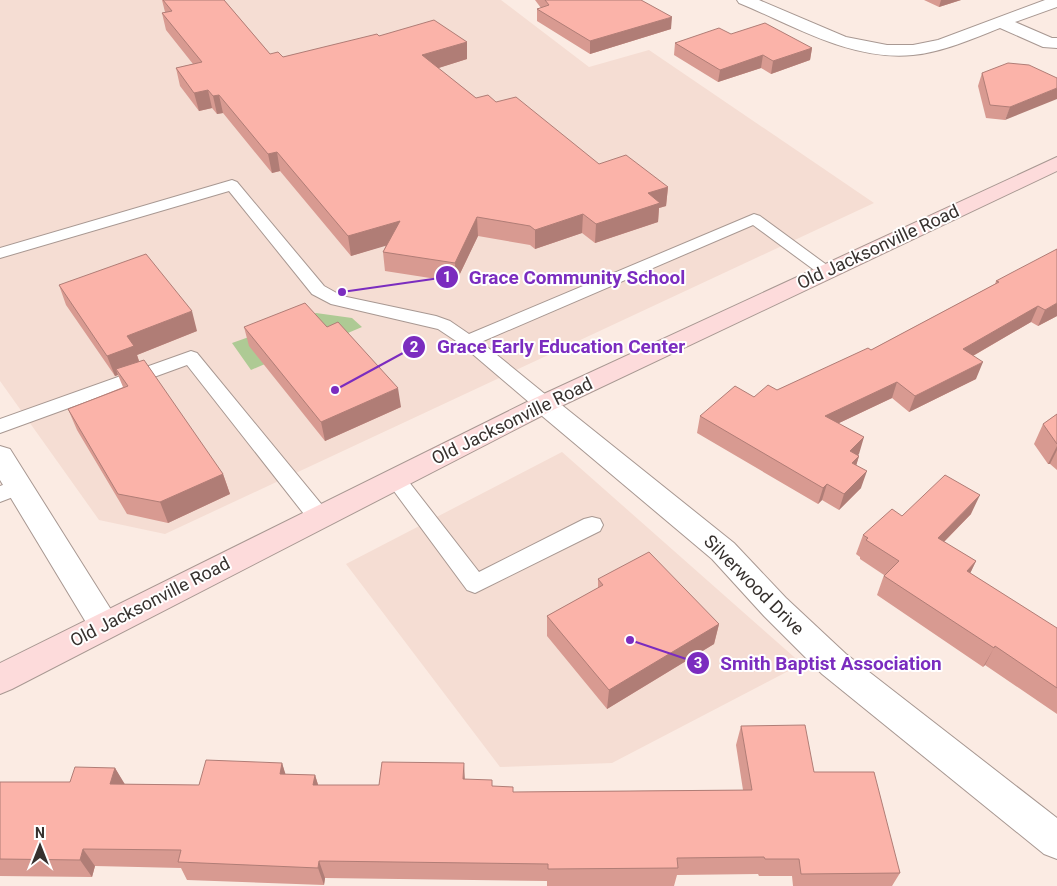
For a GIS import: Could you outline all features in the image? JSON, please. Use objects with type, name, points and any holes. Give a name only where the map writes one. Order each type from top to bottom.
[{"type":"main road","name":"Old Jacksonville Road","points":[[0,678],[544,404],[1057,163]]},
{"type":"street","points":[[745,0],[778,12],[821,34],[849,45],[889,51],[926,49],[1057,1]]},
{"type":"street","points":[[1000,22],[1054,47]]},
{"type":"street","name":"Silverwood Drive","points":[[544,404],[723,551],[775,607],[834,664],[1057,841]]},
{"type":"street","points":[[0,456],[10,491],[104,625]]},
{"type":"lane","points":[[0,253],[232,185],[318,290],[338,300],[430,320],[444,325],[468,341],[544,404]]},
{"type":"lane","points":[[468,341],[754,219],[827,271]]},
{"type":"lane","points":[[0,426],[191,357],[319,517]]},
{"type":"lane","points":[[395,478],[475,584],[592,525]]},
{"type":"shaded area","points":[[0,0],[501,0],[589,67],[649,50],[874,203],[165,534],[99,520],[0,381]]},
{"type":"shaded area","points":[[562,452],[802,664],[612,763],[500,767],[346,564]]},
{"type":"green space","points":[[316,313],[352,318],[362,327],[329,341],[325,338],[251,370],[232,343]]},
{"type":"building","points":[[163,0],[224,0],[270,54],[278,52],[283,57],[377,34],[379,36],[434,20],[467,42],[422,55],[476,98],[488,95],[496,102],[516,97],[599,164],[626,155],[668,187],[648,193],[660,203],[596,224],[583,214],[535,230],[530,226],[477,217],[455,263],[383,252],[400,221],[348,236],[277,152],[268,154],[219,95],[213,96],[208,90],[194,93],[176,68],[202,62],[162,13],[172,11]]},
{"type":"building","points":[[545,0],[641,0],[672,17],[590,41],[537,9],[549,5]]},
{"type":"building","points":[[765,23],[812,48],[773,61],[763,55],[720,70],[675,43],[719,28],[731,34]]},
{"type":"building","points":[[1008,63],[1029,65],[1057,78],[1057,88],[1010,107],[990,105],[982,73]]},
{"type":"building","points":[[1057,249],[1057,303],[1045,310],[1038,306],[963,349],[983,362],[915,396],[897,382],[825,416],[864,437],[850,451],[859,456],[852,463],[867,471],[844,494],[827,484],[823,488],[700,416],[735,386],[754,397],[768,385],[777,390],[868,348],[871,350]]},
{"type":"building","points":[[146,254],[192,311],[127,336],[134,346],[107,356],[59,285]]},
{"type":"building","points":[[305,303],[327,327],[338,322],[398,388],[321,422],[244,327]]},
{"type":"building","points":[[144,360],[223,474],[160,502],[118,494],[68,409],[128,386],[116,369]]},
{"type":"building","points":[[1057,414],[1057,444],[1043,424]]},
{"type":"building","points":[[945,475],[980,495],[938,538],[976,561],[967,571],[1057,628],[1057,688],[995,646],[994,648],[884,576],[899,561],[866,540],[868,538],[863,535],[892,509],[902,516]]},
{"type":"building","points":[[649,552],[719,624],[609,690],[547,616],[603,585],[598,579]]},
{"type":"building","points":[[805,725],[814,772],[874,772],[900,873],[801,874],[799,859],[765,859],[764,857],[677,858],[678,868],[548,869],[548,864],[319,861],[318,868],[178,862],[181,850],[83,849],[80,860],[0,859],[0,782],[70,782],[75,767],[115,768],[110,784],[199,785],[206,760],[282,763],[280,774],[315,775],[313,785],[379,785],[382,762],[464,763],[463,779],[492,780],[492,786],[513,787],[513,792],[752,790],[741,726]]},
{"type":"place","name":"Grace Community School","points":[[342,292]]},
{"type":"place","name":"Grace Early Education Center","points":[[335,390]]},
{"type":"place","name":"Smith Baptist Association","points":[[630,640]]}]
